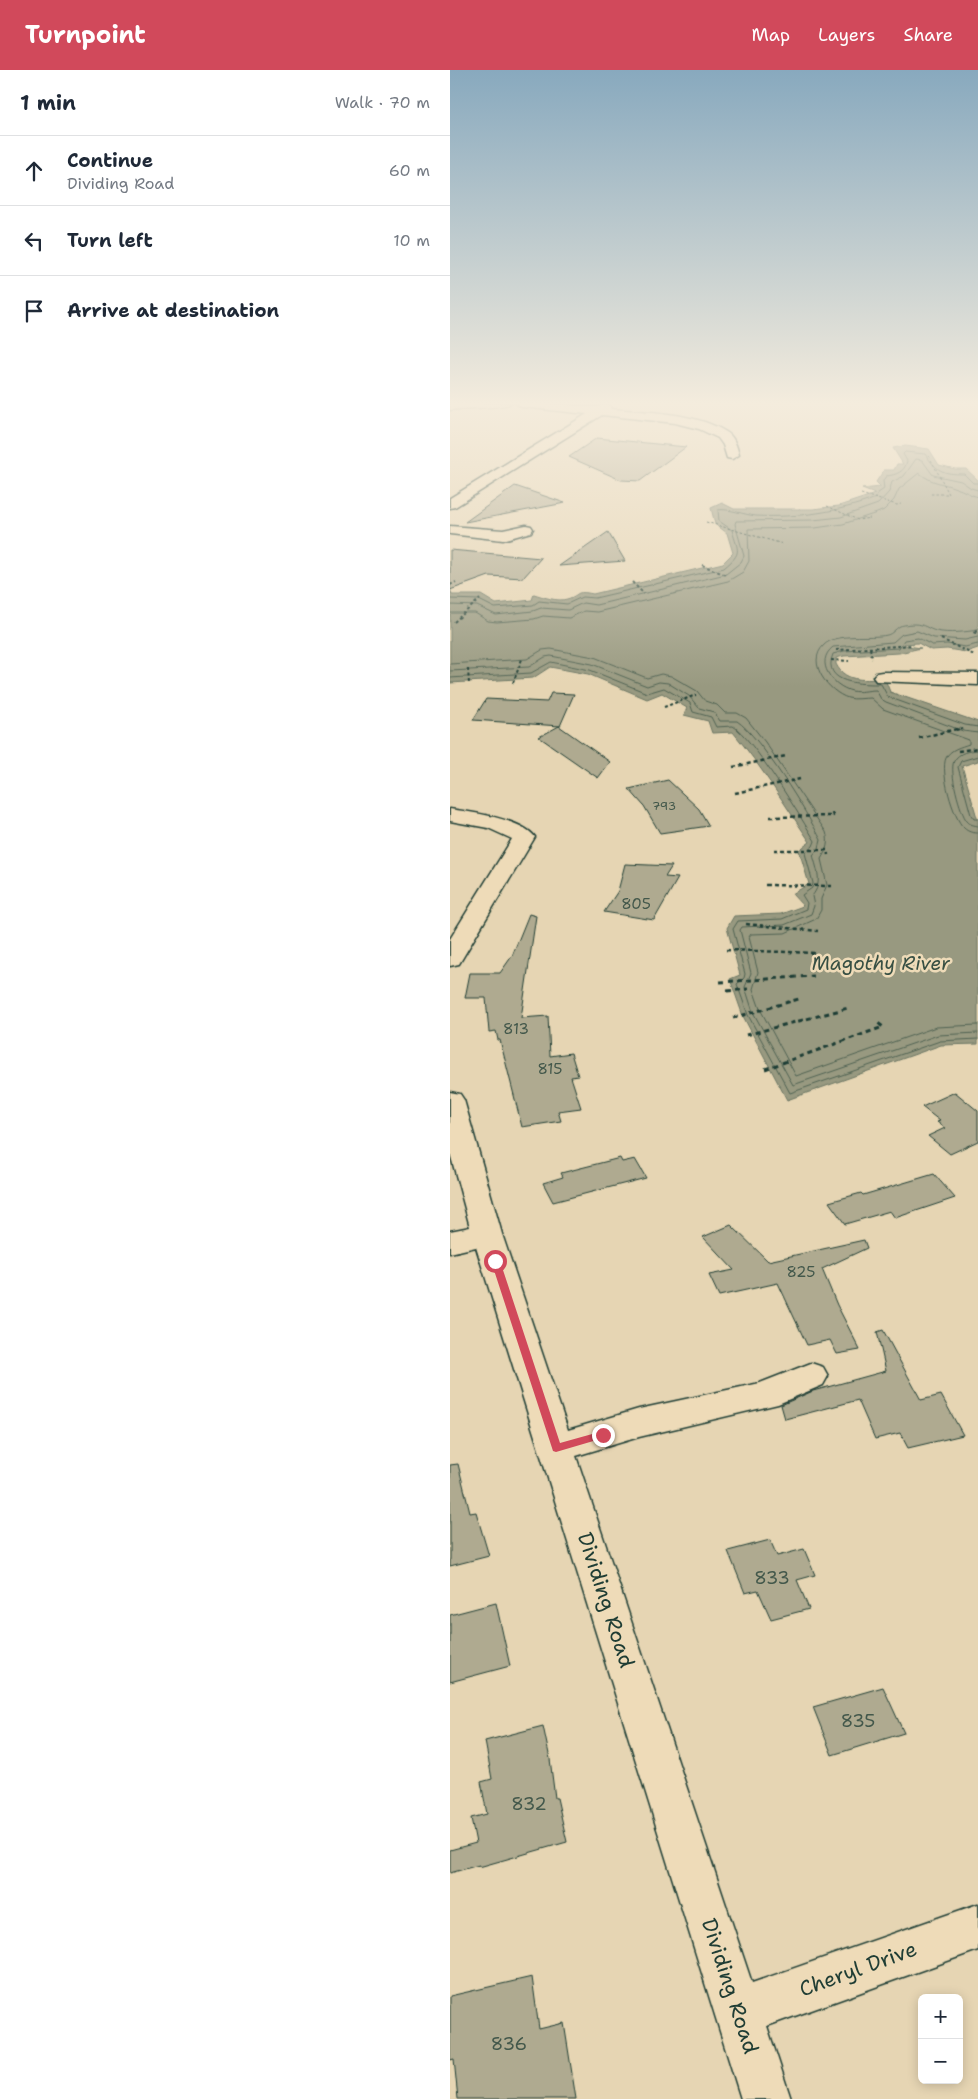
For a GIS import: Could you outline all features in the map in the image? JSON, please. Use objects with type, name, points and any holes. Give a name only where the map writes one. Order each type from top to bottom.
[{"type":"street","points":[[450,530],[503,535],[526,529]]},
{"type":"street","points":[[882,677],[978,679]]},
{"type":"street","points":[[450,815],[494,823],[524,837],[450,959]]},
{"type":"street","name":"Dividing Road","points":[[450,1100],[487,1234],[766,2099]]},
{"type":"street","points":[[450,1242],[487,1234]]},
{"type":"street","points":[[556,1448],[639,1424],[766,1395],[811,1376]]},
{"type":"street","name":"Cheryl Drive","points":[[739,2012],[978,1927]]},
{"type":"path","points":[[873,498],[897,505],[901,504]]},
{"type":"path","points":[[827,506],[858,520],[870,518]]},
{"type":"path","points":[[706,522],[783,544]]},
{"type":"path","points":[[702,565],[726,575]]},
{"type":"path","points":[[450,585],[456,582]]},
{"type":"path","points":[[632,582],[644,594]]},
{"type":"path","points":[[454,622],[480,599]]},
{"type":"path","points":[[941,639],[974,655]]},
{"type":"path","points":[[836,650],[913,645]]},
{"type":"path","points":[[870,648],[872,659]]},
{"type":"path","points":[[513,683],[522,660]]},
{"type":"path","points":[[831,660],[849,660]]},
{"type":"path","points":[[468,669],[469,684]]},
{"type":"path","points":[[664,707],[696,694]]},
{"type":"path","points":[[919,738],[963,728]]},
{"type":"path","points":[[958,751],[978,748]]},
{"type":"path","points":[[733,767],[786,756]]},
{"type":"path","points":[[735,793],[800,779]]},
{"type":"path","points":[[770,817],[833,816],[832,813]]},
{"type":"path","points":[[774,850],[827,850],[828,854]]},
{"type":"path","points":[[765,885],[833,886]]},
{"type":"path","points":[[746,924],[818,931]]},
{"type":"path","points":[[726,950],[816,953]]},
{"type":"path","points":[[720,982],[814,976]]},
{"type":"path","points":[[727,991],[748,990]]},
{"type":"path","points":[[734,1018],[802,998]]},
{"type":"path","points":[[746,1035],[848,1008]]},
{"type":"path","points":[[765,1069],[883,1027],[878,1023]]},
{"type":"water","name":"Magothy River","points":[[864,498],[978,498],[978,648],[966,652],[947,649],[931,650],[918,643],[904,644],[921,648],[899,653],[844,656],[836,658],[836,664],[845,675],[851,678],[864,680],[885,679],[890,692],[978,722],[978,761],[962,766],[978,821],[978,1044],[941,1045],[787,1100],[743,1016],[730,979],[740,975],[727,928],[734,916],[781,914],[803,906],[792,894],[809,884],[799,850],[810,842],[763,772],[733,732],[712,733],[708,721],[684,715],[687,708],[662,693],[647,699],[588,674],[550,667],[533,678],[450,683],[450,588],[452,595],[481,595],[496,604],[532,600],[534,594],[550,599],[563,600],[580,593],[593,594],[723,563],[733,553],[727,533],[715,524],[711,508],[722,503],[734,509],[813,509],[839,506]]},
{"type":"building","points":[[499,498],[549,498],[565,503],[465,522]]},
{"type":"building","points":[[608,532],[625,561],[559,566]]},
{"type":"building","points":[[450,550],[541,558],[523,578],[489,576],[450,590]]},
{"type":"building","points":[[551,693],[574,694],[560,726],[473,720],[486,699],[547,702]]},
{"type":"building","points":[[559,726],[610,762],[598,778],[539,737]]},
{"type":"building","points":[[668,780],[699,809],[709,826],[660,833],[644,806],[629,789]]},
{"type":"building","points":[[625,864],[672,866],[665,877],[678,878],[654,920],[604,912],[618,891]]},
{"type":"building","points":[[529,914],[536,916],[521,1018],[548,1016],[550,1056],[571,1053],[578,1076],[571,1077],[581,1108],[558,1111],[561,1121],[522,1127],[500,1040],[498,1040],[496,1031],[489,1032],[486,998],[465,998],[470,973],[500,973],[512,956]]},
{"type":"building","points":[[955,1092],[978,1111],[978,1141],[950,1154],[928,1136],[945,1128],[937,1122],[940,1121],[922,1107]]},
{"type":"building","points":[[620,1158],[622,1162],[635,1159],[646,1178],[553,1202],[543,1183],[563,1177],[561,1173]]},
{"type":"building","points":[[934,1174],[955,1198],[895,1218],[890,1211],[845,1224],[829,1202],[861,1193],[863,1195]]},
{"type":"building","points":[[731,1225],[768,1261],[864,1240],[867,1248],[822,1269],[837,1305],[860,1350],[837,1354],[830,1340],[807,1345],[778,1283],[719,1296],[709,1275],[734,1270],[703,1237]]},
{"type":"building","points":[[883,1330],[921,1400],[941,1395],[963,1435],[908,1448],[900,1433],[875,1439],[858,1400],[785,1419],[781,1405],[813,1391],[886,1371],[877,1332]]},
{"type":"building","points":[[458,1464],[470,1513],[476,1512],[489,1556],[450,1566],[450,1465]]},
{"type":"building","points":[[770,1540],[777,1556],[804,1549],[815,1575],[797,1580],[809,1609],[771,1619],[758,1590],[745,1593],[728,1551]]},
{"type":"building","points":[[496,1603],[510,1666],[450,1682],[450,1615]]},
{"type":"building","points":[[883,1687],[904,1733],[832,1755],[813,1707]]},
{"type":"building","points":[[543,1726],[555,1798],[557,1798],[567,1842],[479,1867],[479,1865],[450,1873],[450,1850],[476,1843],[471,1818],[487,1814],[481,1782],[492,1779],[485,1741]]},
{"type":"building","points":[[532,1977],[539,2029],[564,2023],[576,2099],[458,2099],[454,2059],[450,2060],[450,1996]]},
{"type":"route","points":[[495,1261],[556,1448],[603,1435]]}]
